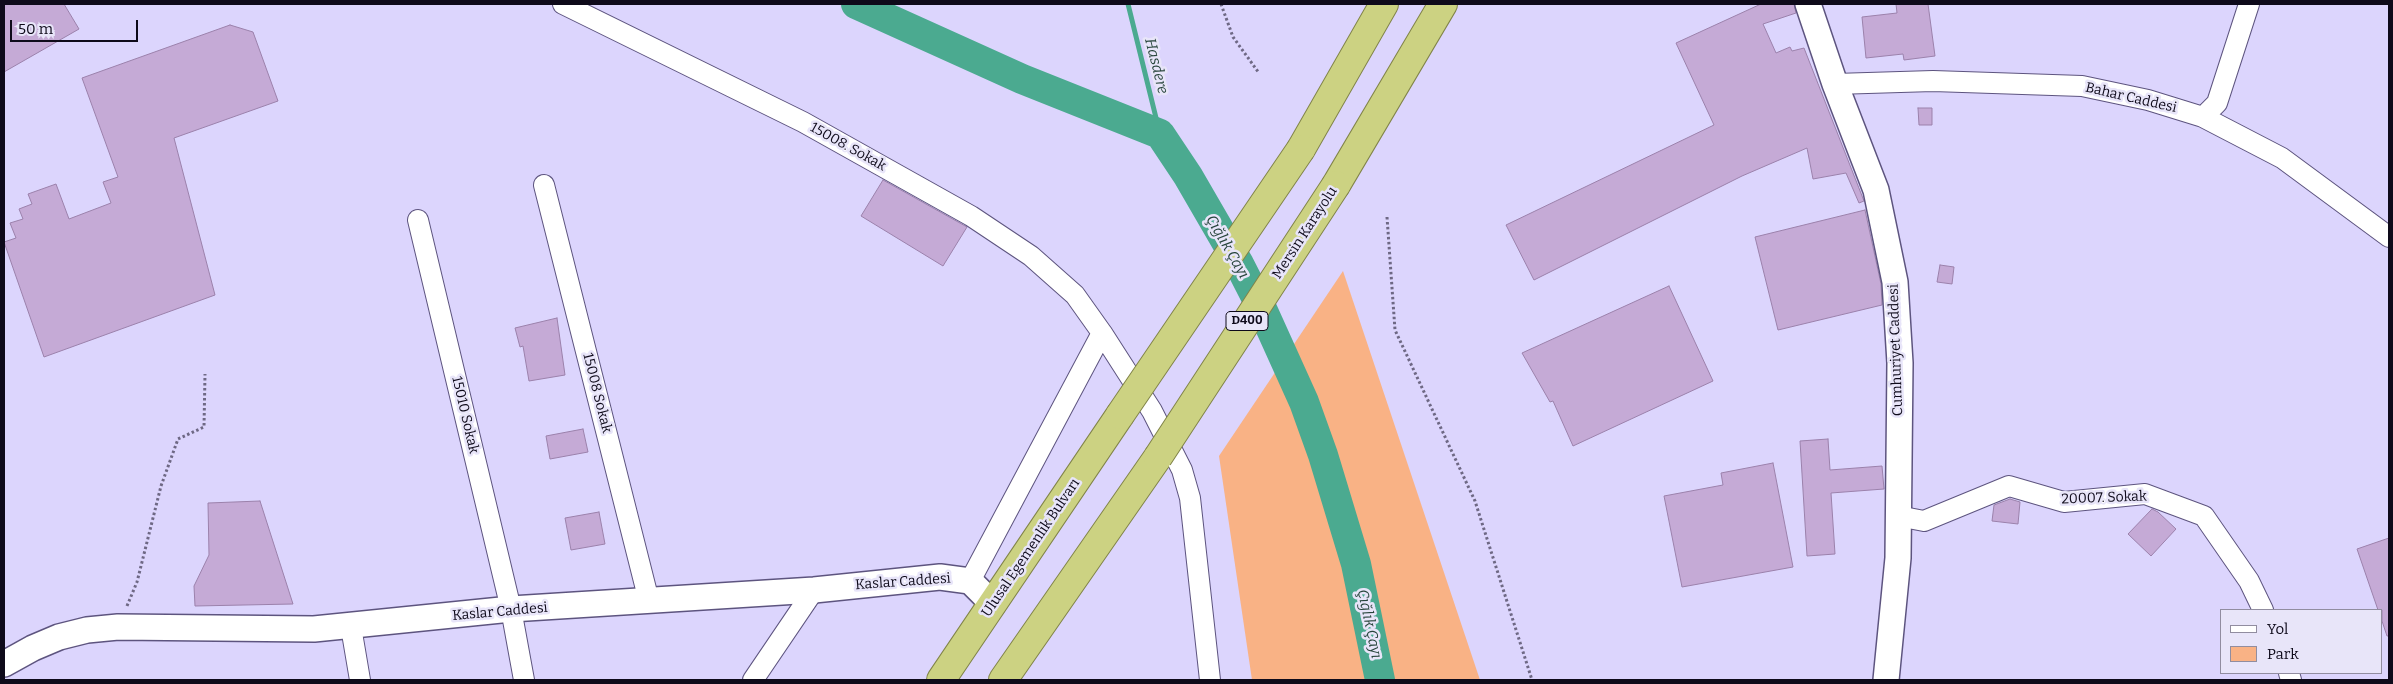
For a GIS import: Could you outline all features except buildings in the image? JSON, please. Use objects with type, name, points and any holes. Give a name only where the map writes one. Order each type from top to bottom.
[{"type":"highway","name":"Ulusal Egemenlik Bulvarı","points":[[941,680],[1301,149],[1384,4]]},
{"type":"highway","name":"Mersin Karayolu","points":[[1003,680],[1158,457],[1336,185],[1443,4]]},
{"type":"street","name":"15008. Sokak","points":[[563,4],[803,122],[971,216],[1054,274],[1075,295],[1152,411],[1182,470],[1190,498],[1210,680]]},
{"type":"street","name":"Cumhuriyet Caddesi","points":[[1808,4],[1835,84],[1876,190],[1894,282],[1900,363],[1898,558],[1886,680]]},
{"type":"street","points":[[2203,117],[2217,104],[2249,4]]},
{"type":"street","name":"Bahar Caddesi","points":[[1835,84],[1933,81],[2082,86],[2148,100],[2203,117],[2282,158],[2389,237]]},
{"type":"street","name":"15008 Sokak","points":[[544,185],[649,601]]},
{"type":"street","name":"15010 Sokak","points":[[418,220],[511,609],[524,680]]},
{"type":"street","points":[[970,582],[1102,333]]},
{"type":"street","name":"20007. Sokak","points":[[1898,516],[1924,521],[2009,486],[2064,502],[2146,494],[2204,516],[2248,581],[2262,609]]},
{"type":"street","name":"Kaslar Caddesi","points":[[4,664],[33,648],[59,637],[87,630],[118,626],[314,629],[351,627],[511,609],[814,590],[940,577],[970,582],[993,604]]},
{"type":"street","points":[[753,680],[814,590]]},
{"type":"street","points":[[351,627],[360,680]]},
{"type":"path","points":[[1221,4],[1233,37],[1259,73]]},
{"type":"path","points":[[1387,217],[1395,330],[1475,501],[1532,680]]},
{"type":"path","points":[[118,626],[137,582],[161,486],[178,439],[204,427],[205,374]]},
{"type":"green space","points":[[1343,271],[1480,680],[1252,680],[1219,456]]},
{"type":"waterway","name":"Çığlık Çayı","points":[[856,4],[1022,79],[1160,134],[1188,176],[1239,264],[1262,309],[1304,402],[1323,455],[1356,564],[1380,680]]},
{"type":"waterway","name":"Hasdere","points":[[1128,4],[1160,134]]}]
